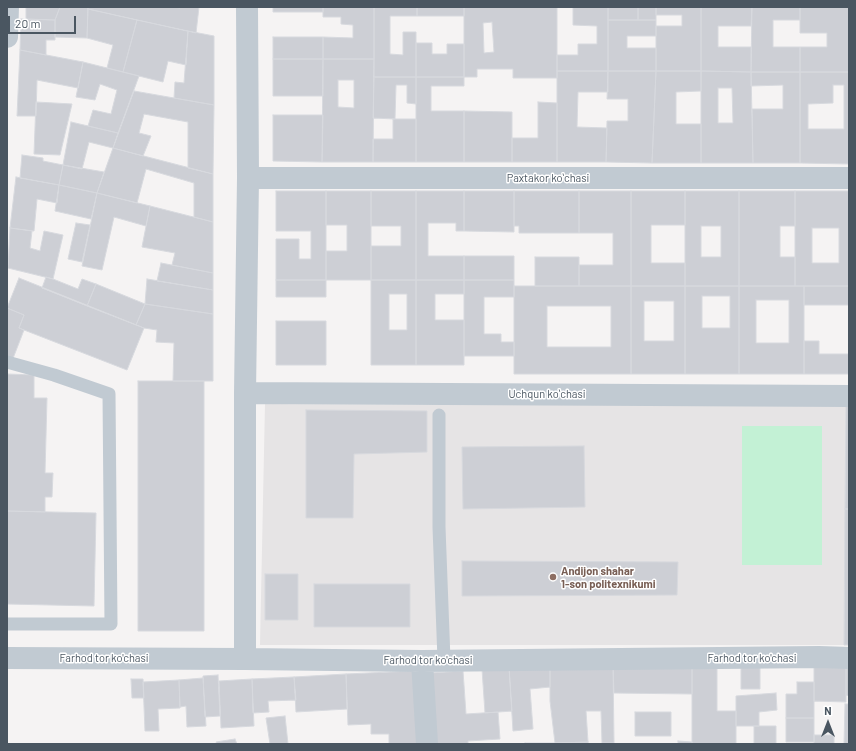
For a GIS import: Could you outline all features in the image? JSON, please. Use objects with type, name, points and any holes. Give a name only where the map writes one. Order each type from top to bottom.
[{"type":"street","points":[[7,36],[8,7]]},
{"type":"street","points":[[245,659],[245,393],[248,178],[247,7]]},
{"type":"street","name":"Paxtakor koʻchasi","points":[[248,178],[849,178]]},
{"type":"street","name":"Uchqun koʻchasi","points":[[245,393],[849,396]]},
{"type":"street","name":"Farhod tor ko'chasi","points":[[7,658],[422,661],[849,658]]},
{"type":"street","points":[[422,661],[427,744]]},
{"type":"lane","points":[[7,362],[54,375],[109,394],[111,624],[7,624]]},
{"type":"lane","points":[[439,415],[439,527],[444,660]]},
{"type":"shaded area","name":"Andijon shahar 1-son politexnikumi","points":[[265,404],[846,405],[844,645],[260,645]]},
{"type":"green space","points":[[742,426],[822,426],[822,565],[742,565]]},
{"type":"building","points":[[26,7],[60,7],[55,20],[26,19]]},
{"type":"building","points":[[60,7],[88,7],[87,38],[55,37],[55,20]]},
{"type":"building","points":[[88,7],[199,7],[196,33],[88,9]]},
{"type":"building","points":[[273,7],[323,7],[323,12],[273,12]]},
{"type":"building","points":[[323,7],[374,7],[374,59],[323,59],[323,37],[353,38],[353,25],[341,24],[341,17],[323,17]]},
{"type":"building","points":[[374,7],[417,7],[417,16],[390,16],[390,54],[403,55],[403,32],[416,32],[416,77],[374,77]]},
{"type":"building","points":[[417,7],[464,7],[464,16],[417,16]]},
{"type":"building","points":[[464,7],[557,7],[557,78],[513,78],[513,69],[477,69],[477,77],[464,77]],"holes":[[[492,22],[494,52],[484,53],[483,23]]]},
{"type":"building","points":[[573,7],[608,7],[608,71],[557,71],[557,55],[578,55],[578,44],[597,44],[597,26],[573,25]]},
{"type":"building","points":[[608,7],[638,7],[638,20],[608,20]]},
{"type":"building","points":[[638,7],[656,7],[656,20],[638,20]]},
{"type":"building","points":[[656,7],[701,7],[701,71],[656,71],[656,26],[682,26],[682,15],[656,15]]},
{"type":"building","points":[[701,7],[752,7],[751,26],[718,26],[718,47],[751,47],[751,72],[701,71]]},
{"type":"building","points":[[752,7],[800,7],[800,20],[773,20],[773,47],[800,47],[800,72],[751,72]]},
{"type":"building","points":[[800,7],[849,7],[849,72],[800,72],[800,47],[827,47],[827,33],[800,33]]},
{"type":"building","points":[[88,9],[137,20],[123,72],[107,68],[113,45],[87,38]]},
{"type":"building","points":[[21,19],[55,20],[55,40],[46,40],[46,55],[20,50]]},
{"type":"building","points":[[137,20],[188,31],[186,65],[168,61],[163,82],[123,72]]},
{"type":"building","points":[[608,20],[656,20],[656,36],[627,36],[627,48],[656,48],[656,71],[608,71]]},
{"type":"building","points":[[188,31],[214,36],[214,105],[174,98],[175,82],[184,83]]},
{"type":"building","points":[[273,37],[323,37],[323,59],[273,59]]},
{"type":"building","points":[[416,43],[432,43],[432,54],[447,54],[447,44],[464,44],[464,77],[416,77]]},
{"type":"building","points":[[20,50],[83,62],[78,88],[37,80],[36,116],[17,116]]},
{"type":"building","points":[[273,59],[323,59],[323,96],[273,96]]},
{"type":"building","points":[[323,59],[374,59],[373,162],[322,162]],"holes":[[[338,80],[354,80],[354,108],[338,107]]]},
{"type":"building","points":[[83,62],[139,76],[118,133],[88,126],[93,110],[111,114],[117,90],[100,84],[95,100],[76,97]]},
{"type":"building","points":[[557,71],[608,71],[608,92],[578,92],[577,127],[607,128],[606,162],[557,162]]},
{"type":"building","points":[[608,71],[656,71],[652,163],[606,162],[607,121],[628,121],[628,99],[607,99]]},
{"type":"building","points":[[656,71],[701,71],[701,91],[676,92],[676,124],[701,124],[701,163],[652,163]]},
{"type":"building","points":[[701,71],[751,72],[753,163],[701,163]],"holes":[[[718,88],[732,88],[733,123],[718,123]]]},
{"type":"building","points":[[751,72],[800,72],[800,163],[753,163],[752,109],[783,109],[783,85],[751,86]]},
{"type":"building","points":[[800,72],[849,72],[849,164],[800,163]],"holes":[[[833,85],[844,85],[844,129],[808,129],[808,104],[833,103]]]},
{"type":"building","points":[[374,77],[416,77],[416,104],[407,103],[407,85],[396,85],[395,119],[373,118]]},
{"type":"building","points":[[416,77],[464,77],[464,86],[431,86],[431,111],[464,111],[464,162],[416,162]]},
{"type":"building","points":[[134,91],[214,105],[213,174],[188,168],[188,122],[144,114],[139,133],[151,136],[143,156],[113,148]]},
{"type":"building","points":[[36,102],[72,104],[60,155],[34,154]]},
{"type":"building","points":[[538,102],[557,103],[557,162],[512,162],[512,138],[538,138]]},
{"type":"building","points":[[464,111],[512,112],[512,162],[464,162]]},
{"type":"building","points":[[273,115],[323,115],[322,162],[273,161]]},
{"type":"building","points":[[393,119],[416,119],[416,162],[373,162],[373,139],[393,139]]},
{"type":"building","points":[[71,122],[118,133],[113,148],[89,142],[82,169],[63,165]]},
{"type":"building","points":[[113,148],[213,174],[213,222],[194,217],[194,183],[146,169],[137,203],[97,193]]},
{"type":"building","points":[[22,155],[43,158],[43,161],[63,165],[59,185],[20,178]]},
{"type":"building","points":[[63,165],[104,172],[97,193],[59,185]]},
{"type":"building","points":[[16,177],[59,185],[57,203],[37,199],[34,231],[10,228]]},
{"type":"building","points":[[59,185],[97,193],[91,219],[55,211]]},
{"type":"building","points":[[276,191],[326,191],[326,280],[276,280],[276,239],[299,239],[299,259],[311,259],[311,231],[276,231]]},
{"type":"building","points":[[326,191],[371,191],[371,280],[326,280],[326,251],[347,251],[347,225],[326,225]]},
{"type":"building","points":[[371,191],[416,191],[416,280],[371,280],[371,246],[401,246],[401,226],[371,226]]},
{"type":"building","points":[[416,191],[464,191],[464,231],[456,231],[456,223],[428,223],[428,256],[464,256],[464,280],[416,280]]},
{"type":"building","points":[[464,191],[514,191],[514,232],[464,231]]},
{"type":"building","points":[[514,191],[579,191],[579,233],[519,233],[519,226],[514,226]]},
{"type":"building","points":[[579,191],[631,191],[631,286],[579,286],[579,265],[613,265],[613,233],[579,233]]},
{"type":"building","points":[[631,191],[685,191],[685,225],[651,225],[651,263],[685,263],[685,286],[631,286]]},
{"type":"building","points":[[685,191],[739,191],[739,286],[685,286]],"holes":[[[701,226],[721,226],[721,257],[701,257]]]},
{"type":"building","points":[[739,191],[795,191],[795,226],[780,226],[780,257],[795,257],[795,286],[739,286]]},
{"type":"building","points":[[795,191],[849,191],[849,286],[795,286]],"holes":[[[812,228],[839,228],[839,263],[812,263]]]},
{"type":"building","points":[[97,193],[150,206],[146,226],[114,217],[102,270],[82,266]]},
{"type":"building","points":[[150,206],[213,222],[213,273],[172,265],[175,253],[142,247]]},
{"type":"building","points":[[76,223],[90,225],[82,262],[68,259]]},
{"type":"building","points":[[10,228],[32,231],[30,248],[40,251],[44,231],[63,235],[53,279],[8,268]]},
{"type":"building","points":[[464,256],[514,256],[514,280],[464,280]]},
{"type":"building","points":[[535,257],[579,257],[579,286],[535,286]]},
{"type":"building","points":[[161,263],[213,273],[213,290],[157,281]]},
{"type":"building","points":[[46,277],[78,289],[82,279],[96,284],[87,306],[42,288]]},
{"type":"building","points":[[19,278],[144,328],[127,370],[19,328],[24,315],[7,308]]},
{"type":"building","points":[[147,279],[213,290],[213,314],[145,304]]},
{"type":"building","points":[[276,280],[326,280],[326,297],[276,297]]},
{"type":"building","points":[[371,280],[416,280],[416,365],[371,365]],"holes":[[[389,294],[407,294],[407,330],[389,330]]]},
{"type":"building","points":[[416,280],[464,280],[464,294],[435,294],[435,320],[464,320],[464,365],[416,365]]},
{"type":"building","points":[[464,280],[514,280],[514,297],[484,297],[484,334],[501,334],[501,342],[514,342],[514,356],[464,356]]},
{"type":"building","points":[[96,284],[145,304],[136,325],[87,306]]},
{"type":"building","points":[[514,286],[631,286],[631,374],[514,374]],"holes":[[[547,306],[611,306],[611,347],[547,347]]]},
{"type":"building","points":[[631,286],[685,286],[685,374],[631,374]],"holes":[[[644,301],[674,301],[674,341],[644,341]]]},
{"type":"building","points":[[685,286],[739,286],[739,374],[685,374]],"holes":[[[702,296],[730,296],[730,328],[702,328]]]},
{"type":"building","points":[[739,286],[804,286],[804,374],[739,374]],"holes":[[[756,300],[789,300],[789,343],[756,343]]]},
{"type":"building","points":[[804,286],[849,286],[849,305],[804,305]]},
{"type":"building","points":[[145,304],[213,314],[213,381],[173,381],[174,343],[156,342],[157,330],[136,325]]},
{"type":"building","points":[[7,308],[24,315],[19,328],[24,330],[12,361],[7,359]]},
{"type":"building","points":[[276,321],[326,321],[326,365],[276,365]]},
{"type":"building","points":[[804,341],[819,341],[819,354],[849,354],[849,374],[804,374]]},
{"type":"building","points":[[7,374],[34,375],[34,398],[47,398],[45,473],[53,473],[52,497],[45,497],[45,512],[7,511]]},
{"type":"building","points":[[138,381],[204,381],[204,631],[138,631]]},
{"type":"building","points":[[846,405],[849,405],[849,509],[845,509]]},
{"type":"building","points":[[306,410],[427,411],[427,452],[354,454],[353,518],[306,518]]},
{"type":"building","points":[[584,446],[585,507],[463,509],[462,447]]},
{"type":"building","points":[[845,509],[849,509],[849,645],[844,645]]},
{"type":"building","points":[[7,511],[96,513],[94,606],[7,604]]},
{"type":"building","points":[[462,561],[678,562],[677,595],[462,596]]},
{"type":"building","points":[[265,574],[298,574],[298,620],[265,620]]},
{"type":"building","points":[[314,584],[410,584],[410,627],[314,627]]},
{"type":"building","points":[[550,666],[550,687],[530,689],[533,729],[513,731],[509,667]]},
{"type":"building","points":[[550,666],[613,666],[614,743],[602,743],[601,711],[586,711],[588,742],[555,743],[550,701]]},
{"type":"building","points":[[613,666],[692,666],[692,694],[614,693]]},
{"type":"building","points":[[692,666],[717,666],[717,711],[736,711],[736,744],[692,744]]},
{"type":"building","points":[[741,666],[760,666],[760,689],[741,689]]},
{"type":"building","points":[[814,666],[846,666],[846,702],[814,701]]},
{"type":"building","points":[[846,666],[849,666],[849,696],[846,695]]},
{"type":"building","points":[[509,667],[512,711],[485,713],[482,669]]},
{"type":"building","points":[[413,671],[420,744],[389,744],[389,734],[371,734],[371,724],[348,725],[346,674]]},
{"type":"building","points":[[463,671],[466,714],[498,712],[500,739],[468,741],[468,744],[434,744],[429,673]]},
{"type":"building","points":[[346,674],[347,709],[296,712],[294,677]]},
{"type":"building","points":[[218,675],[220,716],[205,717],[203,676]]},
{"type":"building","points":[[294,677],[296,700],[268,701],[269,712],[253,713],[252,679]]},
{"type":"building","points":[[203,678],[206,726],[187,727],[186,706],[180,707],[179,680]]},
{"type":"building","points":[[131,679],[143,679],[144,698],[132,698]]},
{"type":"building","points":[[252,679],[254,726],[221,728],[219,681]]},
{"type":"building","points":[[179,680],[180,708],[158,709],[159,731],[145,731],[143,682]]},
{"type":"building","points":[[797,682],[814,682],[814,718],[786,718],[786,694],[797,694]]},
{"type":"building","points":[[776,693],[777,710],[759,712],[759,726],[736,726],[736,696]]},
{"type":"building","points":[[845,704],[849,704],[849,744],[844,744]]},
{"type":"building","points":[[635,712],[671,712],[671,736],[635,736]]},
{"type":"building","points":[[285,716],[288,744],[270,744],[266,718]]},
{"type":"building","points":[[786,718],[814,718],[814,742],[786,742]]},
{"type":"building","points":[[754,726],[776,726],[776,744],[754,744]]},
{"type":"building","points":[[814,735],[834,735],[834,744],[814,744]]},
{"type":"building","points":[[235,739],[237,744],[217,744],[216,742]]},
{"type":"building","points":[[678,741],[692,742],[692,744],[678,744]]},
{"type":"building","points":[[588,742],[588,744],[555,744],[555,743]]},
{"type":"building","points":[[555,743],[555,744],[525,744]]},
{"type":"place","name":"Andijon shahar 1-son politexnikumi","points":[[553,577]]}]
